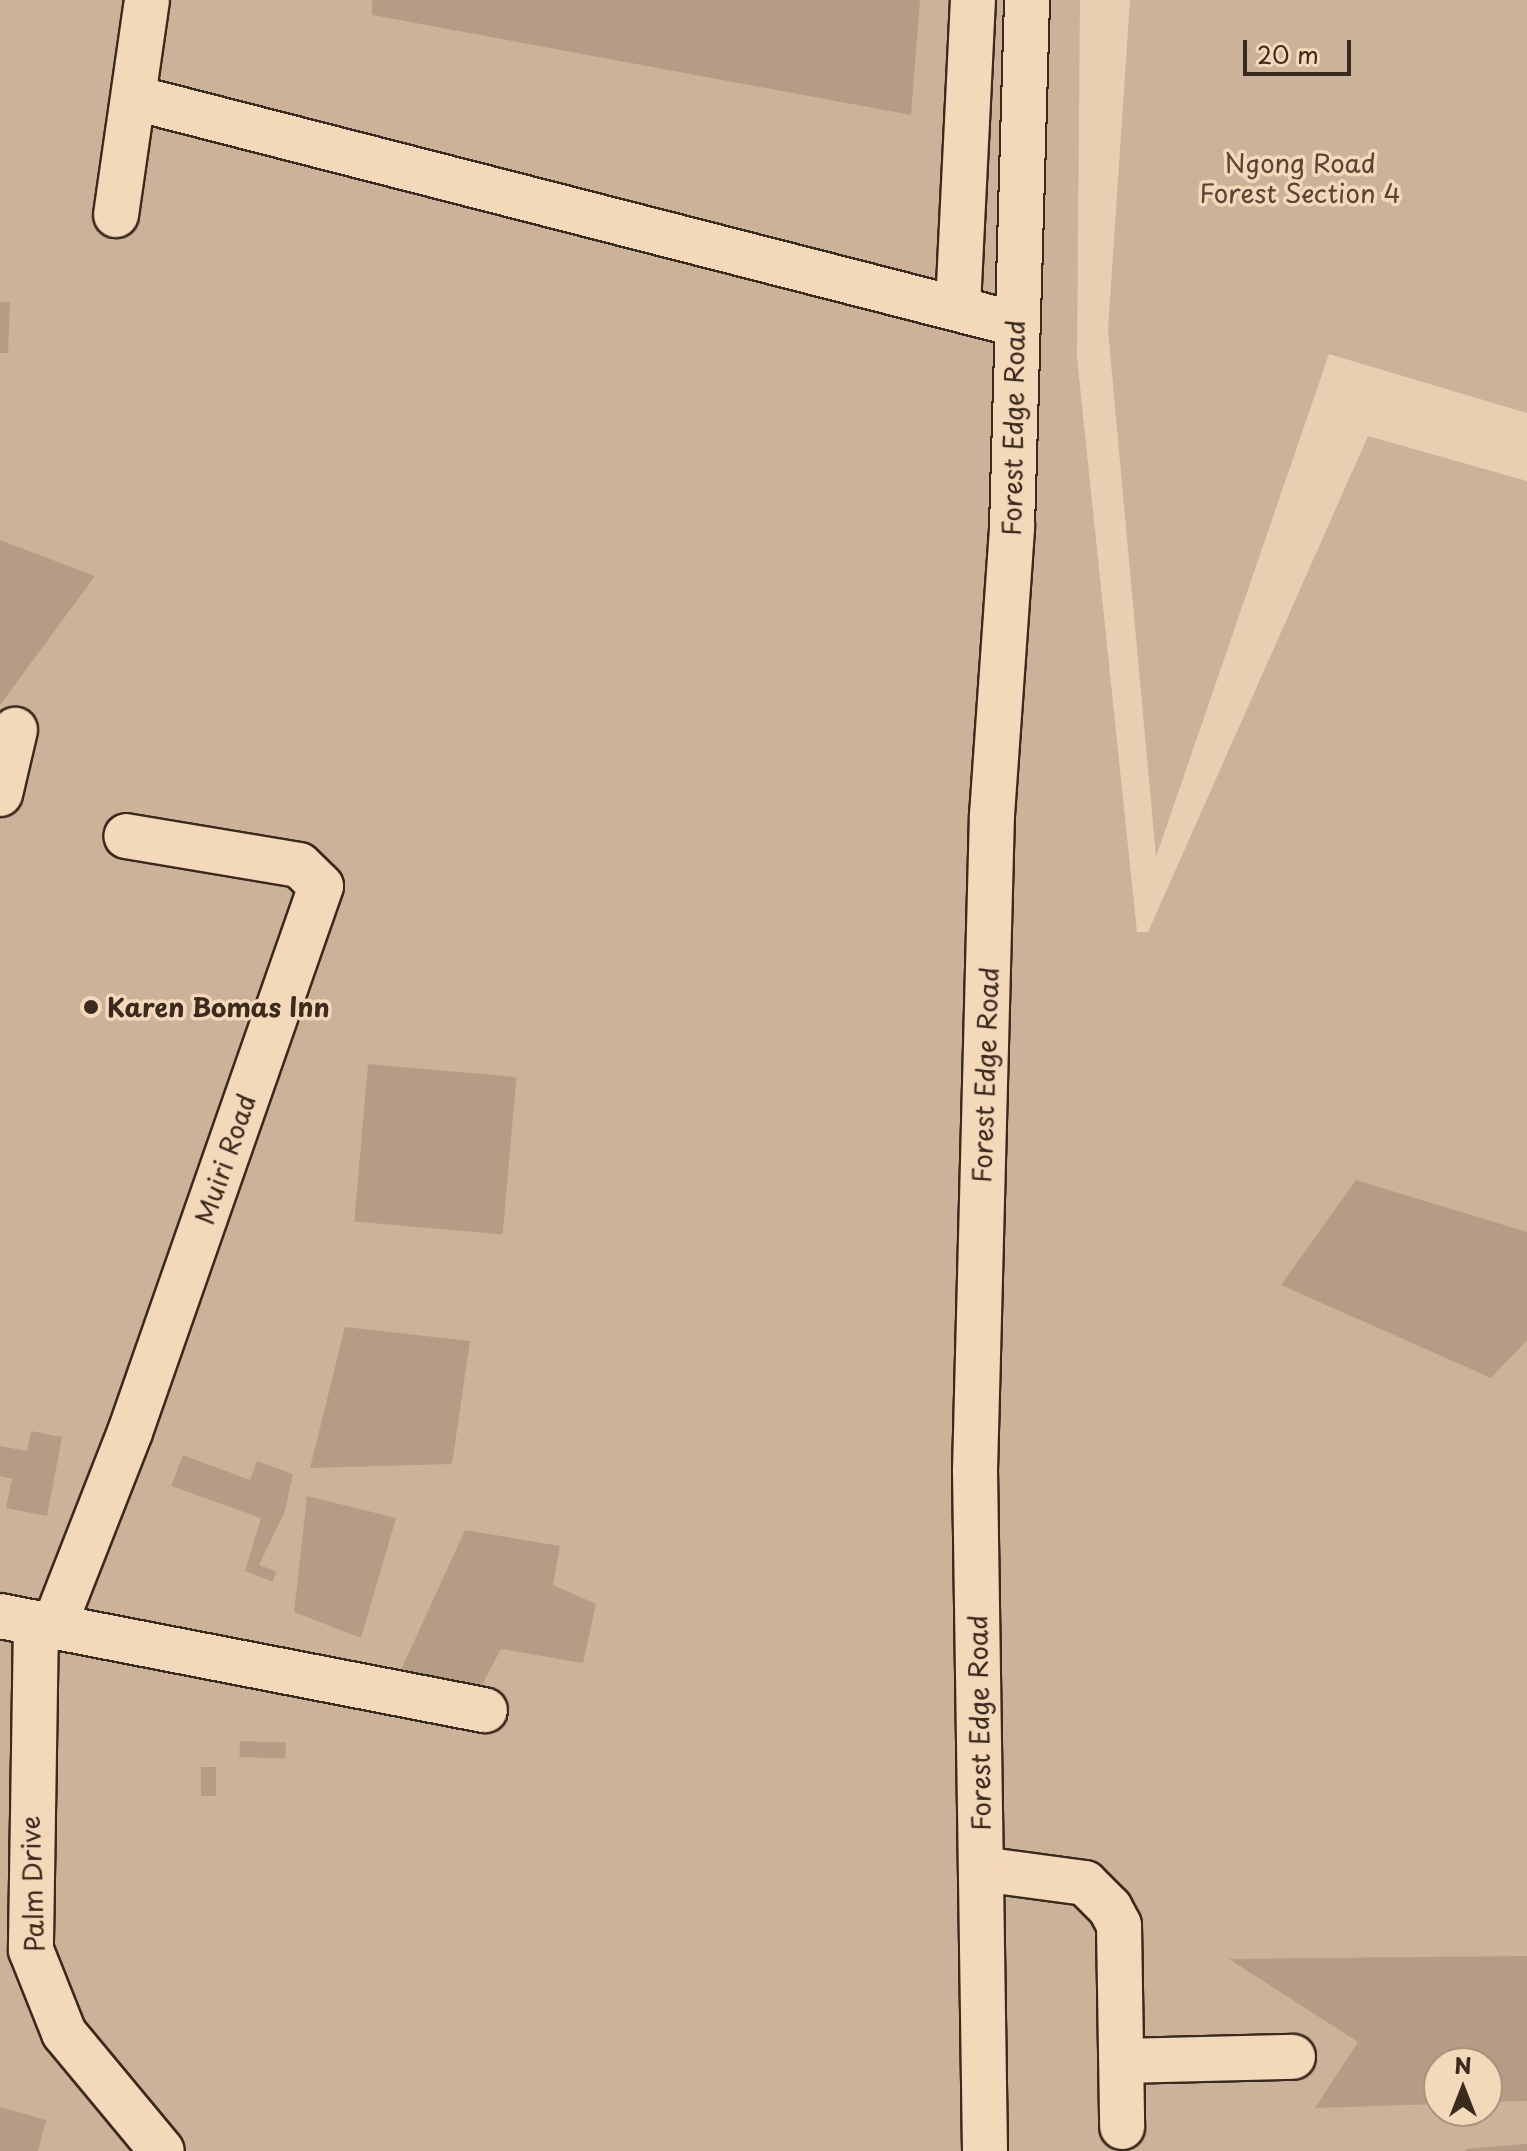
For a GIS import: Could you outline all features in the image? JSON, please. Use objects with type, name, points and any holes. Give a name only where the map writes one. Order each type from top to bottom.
[{"type":"street","points":[[116,215],[147,0]]},
{"type":"street","points":[[958,306],[973,0]]},
{"type":"street","name":"Forest Edge Road","points":[[985,2151],[975,1471],[992,815],[1012,527],[1027,0]]},
{"type":"street","points":[[135,98],[958,306],[1016,324]]},
{"type":"street","points":[[0,794],[15,730]]},
{"type":"street","name":"Muiri Road","points":[[30,1622],[130,1432],[321,886],[299,865],[126,836]]},
{"type":"street","points":[[30,1622],[485,1710]]},
{"type":"street","name":"Palm Drive","points":[[30,1622],[31,1950],[64,2033],[162,2151]]},
{"type":"street","points":[[981,1869],[1085,1883],[1110,1908],[1119,1925],[1124,2061],[1122,2127]]},
{"type":"street","points":[[1124,2061],[1293,2057]]},
{"type":"green space","points":[[0,0],[1080,0],[1077,358],[1137,932],[1148,932],[1368,436],[1527,481],[1527,2151],[0,2151]]},
{"type":"green space","name":"Ngong Road Forest Section 4","points":[[1130,0],[1527,0],[1527,413],[1329,354],[1156,857],[1108,330]]},
{"type":"building","points":[[372,0],[920,0],[911,115],[372,15]]},
{"type":"building","points":[[0,302],[10,302],[8,353],[0,353]]},
{"type":"building","points":[[0,540],[95,576],[0,705]]},
{"type":"building","points":[[368,1064],[516,1077],[503,1234],[354,1221]]},
{"type":"building","points":[[1356,1180],[1527,1232],[1527,1340],[1491,1378],[1281,1285]]},
{"type":"building","points":[[345,1327],[470,1341],[452,1464],[310,1468]]},
{"type":"building","points":[[31,1431],[62,1437],[47,1516],[6,1508],[12,1479],[0,1476],[0,1446],[27,1451]]},
{"type":"building","points":[[183,1455],[250,1480],[257,1461],[293,1474],[285,1511],[259,1565],[276,1571],[273,1582],[245,1571],[261,1518],[171,1486]]},
{"type":"building","points":[[307,1496],[396,1518],[361,1638],[294,1612]]},
{"type":"building","points":[[465,1530],[560,1546],[553,1585],[596,1604],[583,1663],[501,1649],[482,1685],[401,1670]]},
{"type":"building","points":[[240,1741],[286,1743],[285,1759],[239,1757]]},
{"type":"building","points":[[201,1767],[216,1767],[216,1796],[201,1796]]},
{"type":"building","points":[[1527,1956],[1527,2101],[1503,2102],[1503,2047],[1423,2047],[1423,2105],[1315,2108],[1358,2042],[1229,1959]]},
{"type":"building","points":[[0,2107],[46,2120],[38,2151],[0,2151]]},
{"type":"building","points":[[1527,2144],[1527,2151],[1466,2151],[1466,2149]]},
{"type":"place","name":"Karen Bomas Inn","points":[[91,1007]]}]
